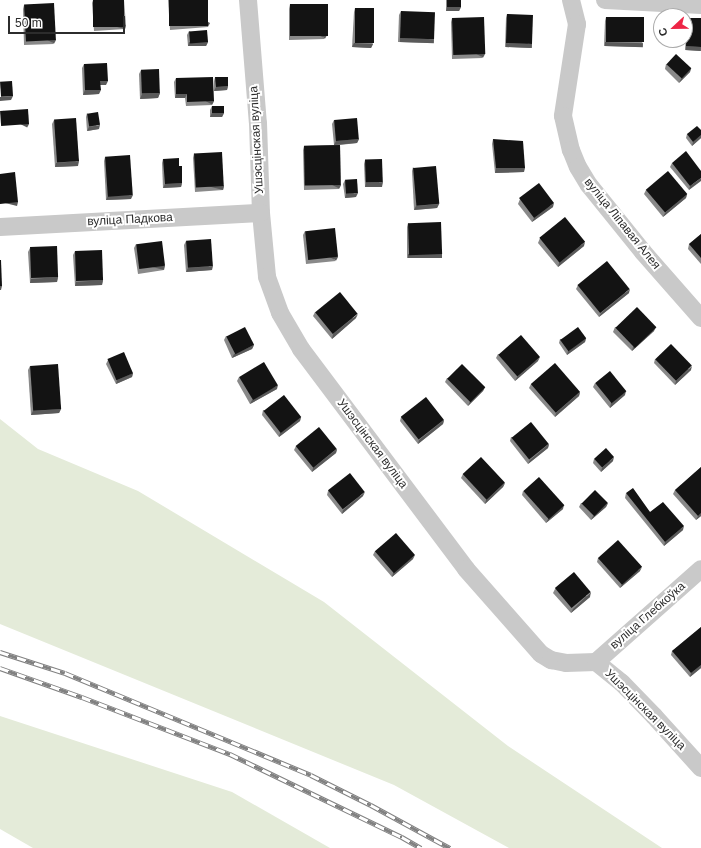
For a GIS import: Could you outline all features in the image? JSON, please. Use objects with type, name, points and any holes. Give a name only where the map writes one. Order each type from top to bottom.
[{"type":"street","name":"Ушэсцінская вуліца","points":[[248,0],[258,123],[260,213],[267,277],[280,313],[301,349],[466,569],[542,654],[551,660],[566,663],[596,662],[622,683],[701,768]]},
{"type":"street","name":"вуліца Ліпавая Алея","points":[[571,0],[577,24],[563,116],[571,150],[578,167],[589,185],[643,252],[701,318]]},
{"type":"street","points":[[605,0],[701,5]]},
{"type":"street","name":"вуліца Падкова","points":[[0,227],[260,213]]},
{"type":"street","name":"вуліца Глебкоўка","points":[[596,662],[701,570]]},
{"type":"green space","points":[[0,419],[38,449],[138,491],[324,602],[508,746],[662,848],[509,848],[394,785],[0,624]]},
{"type":"green space","points":[[0,716],[232,792],[330,848],[33,848],[0,829]]},
{"type":"building","points":[[93,0],[124,0],[124,27],[93,27]]},
{"type":"building","points":[[169,0],[208,0],[208,26],[169,26]]},
{"type":"building","points":[[447,0],[461,0],[461,7],[447,7]]},
{"type":"building","points":[[54,3],[56,40],[26,42],[24,5]]},
{"type":"building","points":[[290,4],[328,4],[328,36],[290,36]]},
{"type":"building","points":[[355,8],[374,8],[374,43],[355,43]]},
{"type":"building","points":[[401,11],[435,12],[434,39],[400,38]]},
{"type":"building","points":[[507,14],[533,15],[532,44],[506,43]]},
{"type":"building","points":[[484,17],[485,54],[453,55],[452,18]]},
{"type":"building","points":[[606,17],[644,17],[644,42],[606,42]]},
{"type":"building","points":[[693,18],[701,18],[701,47],[693,46]]},
{"type":"building","points":[[207,30],[208,42],[190,44],[189,32]]},
{"type":"building","points":[[676,54],[691,68],[682,79],[666,64]]},
{"type":"building","points":[[107,63],[108,81],[100,81],[101,90],[85,90],[84,64]]},
{"type":"building","points":[[159,69],[160,93],[142,94],[141,70]]},
{"type":"building","points":[[213,77],[214,101],[187,102],[187,94],[176,94],[176,78]]},
{"type":"building","points":[[215,77],[228,77],[228,86],[216,87]]},
{"type":"building","points":[[12,81],[13,96],[1,97],[0,82]]},
{"type":"building","points":[[212,106],[224,106],[224,113],[212,113]]},
{"type":"building","points":[[28,109],[29,124],[1,126],[0,111]]},
{"type":"building","points":[[98,112],[100,125],[89,127],[87,114]]},
{"type":"building","points":[[76,118],[79,161],[57,162],[54,120]]},
{"type":"building","points":[[357,118],[359,139],[336,141],[334,120]]},
{"type":"building","points":[[697,126],[701,130],[701,135],[693,142],[687,134]]},
{"type":"building","points":[[493,139],[523,141],[525,168],[496,168]]},
{"type":"building","points":[[340,145],[341,185],[305,186],[304,146]]},
{"type":"building","points":[[686,151],[701,171],[701,178],[690,186],[672,163]]},
{"type":"building","points":[[222,152],[224,186],[196,187],[194,153]]},
{"type":"building","points":[[130,155],[133,195],[108,197],[105,157]]},
{"type":"building","points":[[179,158],[179,166],[182,166],[182,183],[165,184],[163,159]]},
{"type":"building","points":[[382,159],[383,182],[366,183],[365,160]]},
{"type":"building","points":[[436,166],[439,204],[416,206],[413,168]]},
{"type":"building","points":[[668,171],[687,194],[665,213],[646,190]]},
{"type":"building","points":[[15,172],[18,202],[0,204],[0,174]]},
{"type":"building","points":[[357,179],[358,193],[346,194],[345,180]]},
{"type":"building","points":[[539,183],[554,203],[534,218],[519,198]]},
{"type":"building","points":[[565,217],[585,242],[559,263],[539,238]]},
{"type":"building","points":[[441,222],[442,254],[409,255],[408,223]]},
{"type":"building","points":[[335,228],[338,257],[308,260],[305,231]]},
{"type":"building","points":[[701,234],[701,258],[689,244]]},
{"type":"building","points":[[211,239],[213,266],[188,268],[186,241]]},
{"type":"building","points":[[162,241],[165,266],[139,269],[136,244]]},
{"type":"building","points":[[57,246],[58,277],[31,278],[30,247]]},
{"type":"building","points":[[102,250],[103,280],[76,281],[75,251]]},
{"type":"building","points":[[1,260],[2,286],[0,286]]},
{"type":"building","points":[[607,261],[630,289],[600,313],[577,285]]},
{"type":"building","points":[[340,292],[358,314],[333,334],[315,312]]},
{"type":"building","points":[[637,307],[656,327],[635,348],[615,328]]},
{"type":"building","points":[[245,327],[254,345],[235,354],[226,337]]},
{"type":"building","points":[[578,327],[586,338],[568,351],[560,340]]},
{"type":"building","points":[[521,335],[540,357],[517,377],[498,355]]},
{"type":"building","points":[[671,344],[692,366],[676,381],[655,359]]},
{"type":"building","points":[[124,352],[133,373],[116,380],[107,359]]},
{"type":"building","points":[[264,362],[278,385],[253,400],[239,377]]},
{"type":"building","points":[[555,363],[580,392],[556,413],[531,384]]},
{"type":"building","points":[[58,364],[61,409],[33,411],[30,366]]},
{"type":"building","points":[[462,364],[485,387],[470,402],[447,379]]},
{"type":"building","points":[[610,371],[626,391],[612,403],[595,383]]},
{"type":"building","points":[[284,395],[301,417],[281,433],[264,411]]},
{"type":"building","points":[[426,397],[444,420],[419,440],[401,417]]},
{"type":"building","points":[[531,422],[549,444],[529,459],[512,438]]},
{"type":"building","points":[[319,427],[337,449],[313,468],[296,446]]},
{"type":"building","points":[[606,448],[614,457],[602,468],[594,459]]},
{"type":"building","points":[[481,457],[505,483],[487,500],[463,474]]},
{"type":"building","points":[[701,467],[701,513],[698,516],[675,490]]},
{"type":"building","points":[[350,473],[365,492],[343,509],[328,490]]},
{"type":"building","points":[[539,477],[564,505],[549,519],[523,491]]},
{"type":"building","points":[[633,488],[650,512],[663,502],[684,526],[665,542],[626,493]]},
{"type":"building","points":[[595,490],[608,503],[594,516],[582,503]]},
{"type":"building","points":[[396,533],[415,555],[394,573],[375,551]]},
{"type":"building","points":[[618,540],[642,567],[622,585],[598,558]]},
{"type":"building","points":[[574,572],[591,592],[572,608],[555,588]]},
{"type":"building","points":[[701,627],[701,665],[691,673],[672,651]]},
{"type":"railway","points":[[0,652],[65,673],[311,775],[371,805],[450,848]]},
{"type":"railway","points":[[0,668],[82,697],[230,754],[402,837],[421,848]]}]
